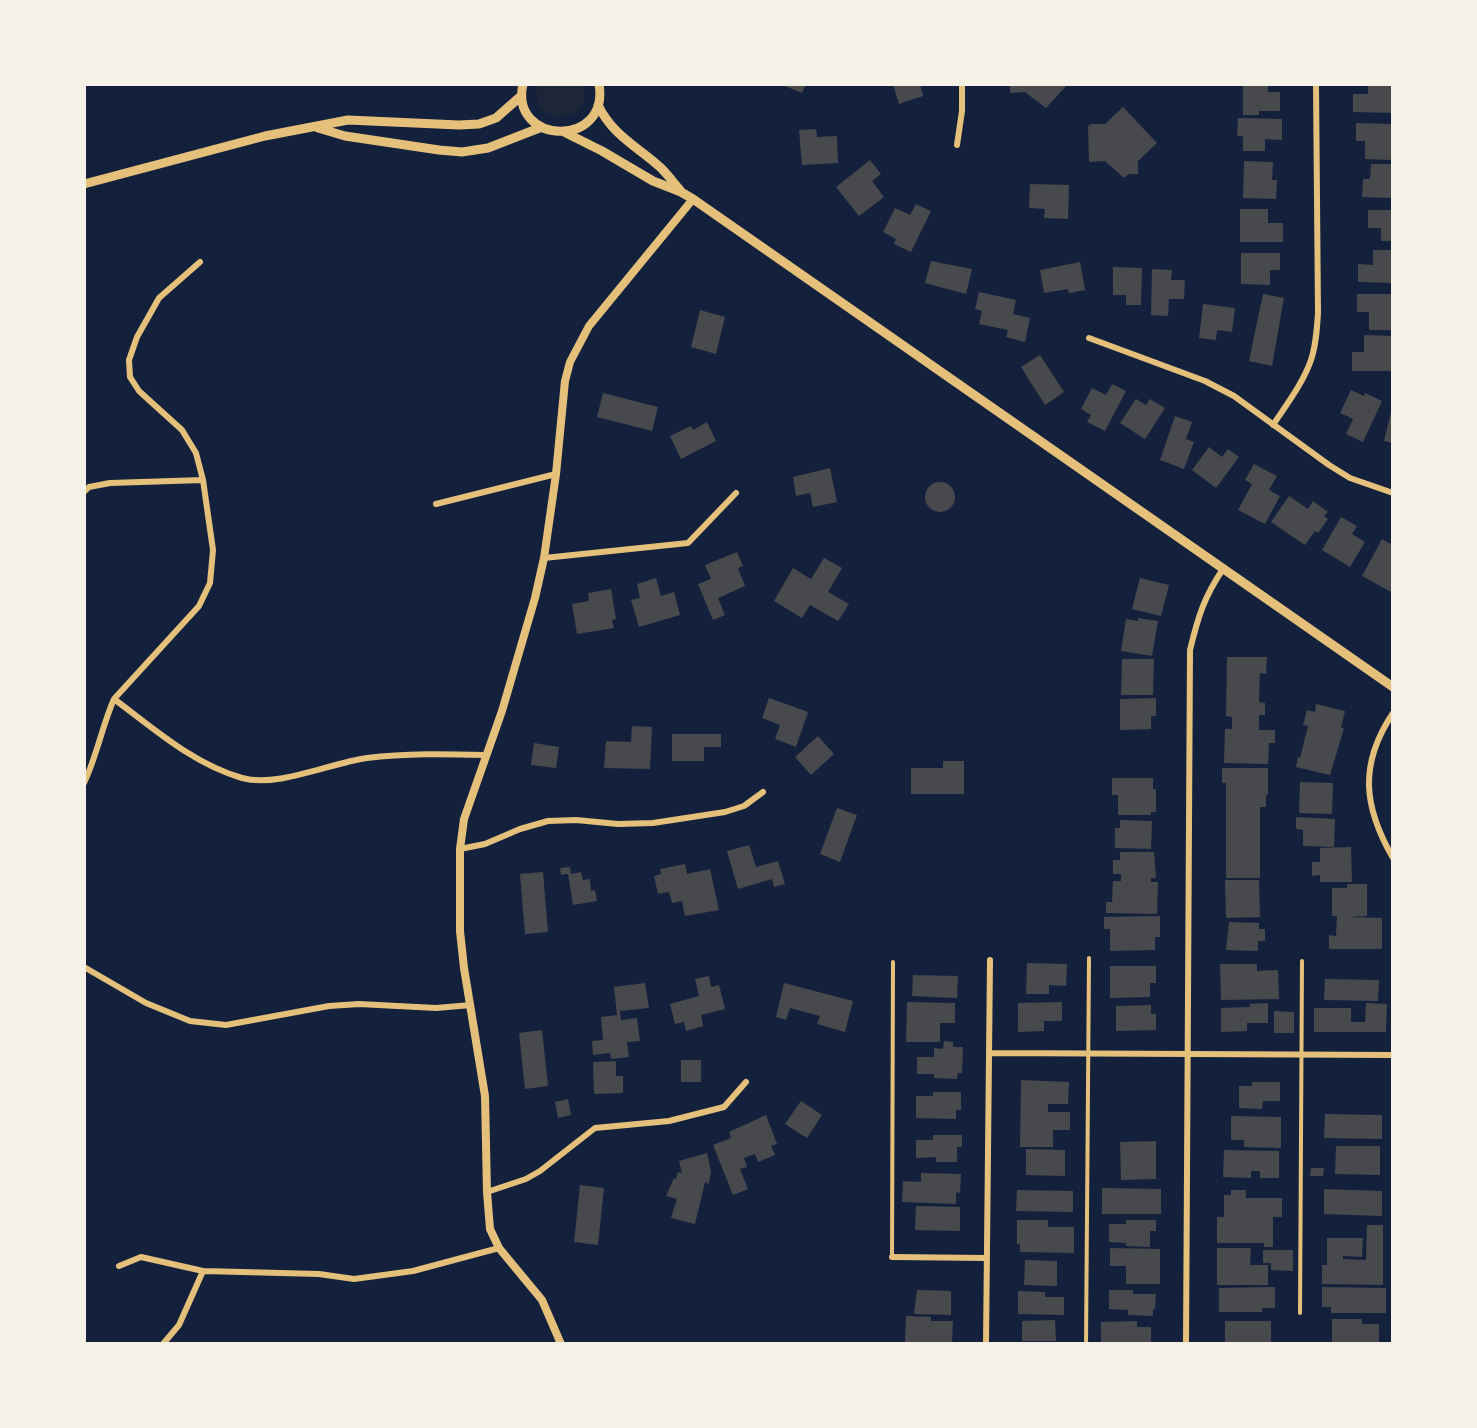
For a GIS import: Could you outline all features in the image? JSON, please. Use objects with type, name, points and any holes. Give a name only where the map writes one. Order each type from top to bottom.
[{"type":"main road","points":[[523,84],[521,96],[530,117],[542,127],[556,132],[564,132],[585,124],[598,105],[601,86]]},
{"type":"main road","points":[[84,184],[265,136],[348,120],[479,124],[496,118],[521,96]]},
{"type":"main road","points":[[598,105],[604,118],[616,132],[662,169],[681,192]]},
{"type":"main road","points":[[315,128],[345,136],[462,152],[488,148],[542,127]]},
{"type":"main road","points":[[564,132],[653,181],[681,192],[693,200],[1393,687]]},
{"type":"street","points":[[957,145],[962,111],[962,84]]},
{"type":"street","points":[[1273,425],[1302,379],[1311,359],[1316,337],[1318,314],[1317,84]]},
{"type":"street","points":[[561,1344],[542,1300],[499,1248],[490,1229],[485,1096],[460,931],[460,849],[464,819],[518,661],[544,558],[556,474],[565,381],[570,362],[578,345],[603,308],[693,200]]},
{"type":"street","points":[[84,783],[89,774],[106,716],[114,699],[199,606],[210,583],[213,550],[203,480],[196,453],[182,430],[139,391],[130,377],[129,360],[137,337],[159,298],[200,262]]},
{"type":"street","points":[[1089,338],[1205,381],[1234,396],[1350,478],[1393,494]]},
{"type":"street","points":[[436,504],[556,474]]},
{"type":"street","points":[[84,492],[89,487],[110,483],[203,480]]},
{"type":"street","points":[[544,558],[688,543],[736,493]]},
{"type":"street","points":[[1186,1344],[1190,650],[1198,616],[1209,589],[1223,569]]},
{"type":"street","points":[[114,699],[184,750],[224,772],[244,779],[280,778],[367,758],[431,754],[486,755]]},
{"type":"street","points":[[1393,713],[1374,747],[1369,783],[1375,821],[1393,858]]},
{"type":"street","points":[[460,849],[485,844],[520,829],[548,821],[653,823],[725,813],[744,806],[763,792]]},
{"type":"street","points":[[986,1344],[990,960]]},
{"type":"street","points":[[84,967],[146,1003],[190,1021],[226,1025],[328,1006],[359,1004],[436,1008],[471,1005]]},
{"type":"street","points":[[989,1053],[1393,1056]]},
{"type":"street","points":[[487,1192],[526,1179],[540,1171],[595,1128],[669,1121],[723,1107],[746,1082]]},
{"type":"street","points":[[119,1266],[141,1257],[203,1271],[319,1274],[354,1279],[412,1271],[499,1248]]},
{"type":"street","points":[[892,1257],[986,1258]]},
{"type":"street","points":[[163,1344],[179,1325],[203,1271]]},
{"type":"lane","points":[[1086,1344],[1089,958]]},
{"type":"lane","points":[[1300,1313],[1302,961]]},
{"type":"lane","points":[[892,1257],[893,962]]},
{"type":"shaded area","points":[[538,84],[583,84],[584,98],[579,109],[571,115],[560,117],[550,115],[542,109],[537,98]]},
{"type":"building","points":[[780,84],[806,84],[802,93]]},
{"type":"building","points":[[893,84],[920,84],[923,96],[899,104]]},
{"type":"building","points":[[1010,84],[1068,84],[1046,108],[1025,92],[1010,93]]},
{"type":"building","points":[[1243,84],[1268,84],[1268,92],[1280,92],[1280,111],[1259,111],[1259,115],[1243,115]]},
{"type":"building","points":[[1368,84],[1393,84],[1393,113],[1353,112],[1353,94],[1368,94]]},
{"type":"building","points":[[1123,107],[1157,143],[1138,161],[1138,174],[1129,174],[1124,178],[1105,161],[1089,162],[1088,126],[1105,124]]},
{"type":"building","points":[[1238,118],[1282,119],[1282,140],[1265,139],[1265,151],[1243,151],[1243,136],[1237,136]]},
{"type":"building","points":[[1356,123],[1393,124],[1392,160],[1365,159],[1365,141],[1356,141]]},
{"type":"building","points":[[816,129],[817,137],[837,136],[838,163],[802,165],[799,130]]},
{"type":"building","points":[[870,160],[881,174],[872,181],[884,197],[859,216],[836,187]]},
{"type":"building","points":[[1244,161],[1273,162],[1272,180],[1277,180],[1276,199],[1243,198]]},
{"type":"building","points":[[1371,164],[1393,164],[1393,198],[1362,197],[1363,179],[1370,179]]},
{"type":"building","points":[[1030,184],[1069,185],[1068,219],[1044,218],[1045,209],[1029,208]]},
{"type":"building","points":[[916,204],[931,211],[911,252],[894,244],[896,239],[883,232],[895,208],[910,215]]},
{"type":"building","points":[[1240,209],[1268,209],[1268,223],[1283,223],[1283,242],[1240,242]]},
{"type":"building","points":[[1368,210],[1393,210],[1393,241],[1381,241],[1381,228],[1368,228]]},
{"type":"building","points":[[1373,250],[1393,250],[1393,283],[1358,282],[1358,264],[1373,265]]},
{"type":"building","points":[[1241,253],[1280,253],[1280,270],[1270,270],[1270,285],[1241,284]]},
{"type":"building","points":[[931,261],[972,269],[966,294],[925,283]]},
{"type":"building","points":[[1080,262],[1085,290],[1069,293],[1068,289],[1044,293],[1040,270]]},
{"type":"building","points":[[1113,267],[1142,268],[1141,305],[1126,305],[1126,295],[1113,295]]},
{"type":"building","points":[[1152,269],[1172,270],[1171,280],[1185,280],[1184,299],[1169,299],[1168,316],[1151,315]]},
{"type":"building","points":[[979,292],[1016,300],[1013,314],[1030,318],[1025,342],[1006,337],[1008,330],[979,324],[982,311],[975,309]]},
{"type":"building","points":[[1263,294],[1284,298],[1272,366],[1249,361]]},
{"type":"building","points":[[1357,294],[1393,294],[1393,330],[1369,330],[1369,312],[1357,312]]},
{"type":"building","points":[[1203,304],[1235,308],[1232,332],[1217,330],[1216,340],[1199,338]]},
{"type":"building","points":[[700,310],[725,317],[716,354],[691,347]]},
{"type":"building","points":[[1364,335],[1393,336],[1393,371],[1352,371],[1352,352],[1364,352]]},
{"type":"building","points":[[1040,355],[1064,392],[1045,405],[1021,367]]},
{"type":"building","points":[[1112,384],[1126,391],[1105,431],[1087,422],[1091,415],[1081,409],[1092,388],[1106,395]]},
{"type":"building","points":[[1351,390],[1364,396],[1365,393],[1382,401],[1363,442],[1346,434],[1353,419],[1340,413]]},
{"type":"building","points":[[603,393],[658,407],[652,431],[597,417]]},
{"type":"building","points":[[1136,399],[1146,405],[1150,399],[1165,408],[1145,439],[1120,423]]},
{"type":"building","points":[[1391,412],[1393,413],[1393,443],[1384,441]]},
{"type":"building","points":[[1175,416],[1192,422],[1186,439],[1194,442],[1184,469],[1160,460]]},
{"type":"building","points":[[707,422],[716,441],[681,459],[670,436],[691,426],[693,430]]},
{"type":"building","points":[[1209,447],[1222,457],[1228,449],[1239,457],[1216,488],[1192,470]]},
{"type":"building","points":[[1254,464],[1277,476],[1269,490],[1280,496],[1265,524],[1238,510],[1252,484],[1245,480]]},
{"type":"building","points":[[830,468],[837,502],[813,507],[810,493],[796,496],[793,477]]},
{"type":"building","points":[[940,482],[951,486],[955,497],[951,508],[940,512],[929,508],[925,497],[929,486]]},
{"type":"building","points":[[1289,496],[1308,509],[1313,501],[1328,512],[1324,516],[1328,519],[1305,545],[1271,522]]},
{"type":"building","points":[[1341,517],[1357,526],[1352,534],[1365,542],[1350,567],[1322,550]]},
{"type":"building","points":[[1382,539],[1393,545],[1393,593],[1362,576]]},
{"type":"building","points":[[737,552],[743,566],[738,568],[745,586],[718,598],[725,615],[713,620],[698,584],[711,579],[705,565]]},
{"type":"building","points":[[824,558],[842,568],[828,592],[849,604],[838,621],[810,605],[802,618],[774,601],[793,568],[811,579]]},
{"type":"building","points":[[656,578],[661,596],[674,592],[680,615],[639,627],[631,600],[640,598],[637,584]]},
{"type":"building","points":[[1140,578],[1169,585],[1161,616],[1132,609]]},
{"type":"building","points":[[611,589],[616,619],[612,620],[614,628],[577,634],[572,604],[589,601],[588,593]]},
{"type":"building","points":[[1138,618],[1158,621],[1152,656],[1121,651],[1126,619],[1138,621]]},
{"type":"building","points":[[1227,657],[1267,657],[1266,674],[1260,673],[1259,702],[1265,703],[1265,715],[1259,715],[1259,730],[1275,730],[1275,743],[1269,743],[1268,764],[1224,763],[1225,729],[1232,729],[1232,717],[1226,716]]},
{"type":"building","points":[[1122,659],[1154,659],[1153,695],[1121,695]]},
{"type":"building","points":[[769,698],[808,712],[796,747],[775,739],[780,725],[762,718]]},
{"type":"building","points":[[1156,698],[1156,716],[1151,716],[1151,729],[1120,730],[1120,699]]},
{"type":"building","points":[[1316,704],[1345,711],[1341,728],[1344,728],[1330,775],[1296,767],[1308,726],[1303,725],[1307,710],[1315,712]]},
{"type":"building","points":[[632,726],[652,727],[650,769],[604,768],[606,741],[631,742]]},
{"type":"building","points":[[672,734],[721,734],[721,747],[704,747],[704,761],[672,761]]},
{"type":"building","points":[[818,736],[834,754],[811,775],[795,757]]},
{"type":"building","points":[[534,743],[559,747],[556,768],[531,765]]},
{"type":"building","points":[[943,761],[964,761],[964,794],[911,794],[911,768],[943,768]]},
{"type":"building","points":[[1222,768],[1268,768],[1266,807],[1260,807],[1260,878],[1226,878],[1226,783],[1222,783]]},
{"type":"building","points":[[1112,778],[1153,778],[1153,789],[1156,789],[1156,812],[1151,812],[1151,815],[1118,815],[1118,795],[1112,795]]},
{"type":"building","points":[[1300,782],[1333,783],[1332,814],[1299,813]]},
{"type":"building","points":[[837,808],[857,815],[840,862],[820,854]]},
{"type":"building","points":[[1296,817],[1335,819],[1334,847],[1303,846],[1303,830],[1296,829]]},
{"type":"building","points":[[1120,820],[1152,821],[1151,849],[1115,848],[1115,828],[1120,828]]},
{"type":"building","points":[[749,845],[756,867],[778,861],[785,884],[774,887],[772,879],[738,889],[727,851]]},
{"type":"building","points":[[1351,847],[1352,882],[1320,882],[1320,875],[1312,876],[1312,862],[1320,862],[1320,848]]},
{"type":"building","points":[[1120,852],[1154,852],[1156,878],[1151,878],[1151,882],[1158,882],[1157,914],[1106,913],[1106,902],[1112,902],[1113,881],[1121,881],[1121,874],[1113,874],[1113,860],[1120,860]]},
{"type":"building","points":[[685,864],[687,874],[710,869],[719,910],[685,916],[682,901],[672,903],[669,892],[658,894],[654,876],[661,874],[660,869]]},
{"type":"building","points":[[570,867],[571,874],[581,872],[583,880],[590,879],[591,891],[595,890],[597,901],[573,905],[568,874],[561,875],[560,868]]},
{"type":"building","points":[[543,872],[548,932],[525,934],[520,874]]},
{"type":"building","points":[[1225,880],[1259,880],[1260,917],[1226,918]]},
{"type":"building","points":[[1347,884],[1367,884],[1367,916],[1348,917],[1382,918],[1382,949],[1329,949],[1329,935],[1336,936],[1337,916],[1332,916],[1332,888],[1347,888]]},
{"type":"building","points":[[1160,916],[1160,937],[1155,937],[1155,950],[1110,951],[1110,929],[1104,929],[1104,917]]},
{"type":"building","points":[[1229,922],[1259,923],[1259,929],[1265,929],[1265,941],[1258,941],[1258,951],[1226,950]]},
{"type":"building","points":[[1027,963],[1067,964],[1066,986],[1049,985],[1049,994],[1026,994]]},
{"type":"building","points":[[1220,964],[1257,964],[1257,971],[1278,970],[1279,999],[1221,1000]]},
{"type":"building","points":[[1110,966],[1156,966],[1156,983],[1150,983],[1150,997],[1110,998]]},
{"type":"building","points":[[913,975],[958,976],[957,998],[912,996]]},
{"type":"building","points":[[709,976],[711,987],[719,985],[725,1009],[701,1015],[703,1026],[686,1031],[684,1022],[675,1024],[670,1004],[699,996],[695,979]]},
{"type":"building","points":[[1325,979],[1379,980],[1378,1001],[1324,1000]]},
{"type":"building","points":[[645,983],[649,1008],[620,1011],[621,1020],[637,1018],[640,1041],[627,1042],[629,1057],[611,1059],[610,1053],[593,1055],[592,1041],[603,1040],[601,1017],[617,1015],[614,987]]},
{"type":"building","points":[[784,983],[853,1001],[845,1032],[817,1024],[820,1016],[790,1008],[786,1020],[776,1017]]},
{"type":"building","points":[[907,1002],[955,1003],[955,1023],[940,1023],[940,1042],[906,1042]]},
{"type":"building","points":[[1062,1002],[1062,1021],[1044,1021],[1044,1031],[1018,1032],[1018,1003]]},
{"type":"building","points":[[1268,1003],[1268,1023],[1247,1023],[1247,1031],[1221,1032],[1221,1008],[1250,1007],[1250,1004]]},
{"type":"building","points":[[1366,1003],[1387,1004],[1386,1032],[1314,1032],[1314,1008],[1351,1008],[1351,1022],[1365,1022]]},
{"type":"building","points":[[1151,1005],[1151,1014],[1156,1014],[1156,1030],[1116,1031],[1116,1006]]},
{"type":"building","points":[[1274,1011],[1294,1012],[1294,1033],[1274,1033]]},
{"type":"building","points":[[542,1030],[548,1086],[525,1089],[519,1033]]},
{"type":"building","points":[[944,1041],[953,1042],[953,1047],[963,1047],[962,1073],[958,1073],[957,1079],[934,1078],[934,1074],[917,1074],[917,1057],[934,1057],[934,1048],[943,1049]]},
{"type":"building","points":[[681,1060],[701,1060],[701,1082],[681,1082]]},
{"type":"building","points":[[616,1061],[616,1076],[623,1076],[623,1093],[594,1094],[593,1062]]},
{"type":"building","points":[[1021,1080],[1069,1082],[1068,1104],[1048,1104],[1048,1112],[1070,1112],[1070,1130],[1053,1130],[1053,1147],[1020,1147]]},
{"type":"building","points":[[1252,1082],[1280,1082],[1280,1101],[1263,1101],[1262,1109],[1239,1108],[1239,1086],[1252,1086]]},
{"type":"building","points":[[933,1092],[961,1092],[961,1110],[956,1110],[956,1119],[916,1118],[916,1096],[933,1096]]},
{"type":"building","points":[[568,1099],[571,1115],[558,1118],[555,1102]]},
{"type":"building","points":[[801,1101],[822,1115],[807,1138],[785,1124]]},
{"type":"building","points":[[1325,1114],[1382,1115],[1382,1139],[1324,1138]]},
{"type":"building","points":[[766,1115],[777,1144],[771,1146],[775,1155],[758,1162],[755,1154],[744,1158],[747,1167],[740,1169],[748,1189],[733,1195],[713,1145],[731,1138],[729,1132]]},
{"type":"building","points":[[1231,1116],[1281,1117],[1281,1148],[1244,1147],[1244,1140],[1231,1140]]},
{"type":"building","points":[[933,1135],[962,1135],[962,1147],[957,1147],[957,1162],[936,1162],[936,1157],[916,1158],[916,1140],[933,1140]]},
{"type":"building","points":[[1156,1141],[1156,1179],[1121,1180],[1120,1142]]},
{"type":"building","points":[[1336,1146],[1380,1146],[1380,1175],[1335,1174]]},
{"type":"building","points":[[1026,1149],[1065,1150],[1065,1176],[1026,1175]]},
{"type":"building","points":[[1224,1150],[1279,1151],[1279,1178],[1260,1178],[1260,1171],[1251,1171],[1251,1178],[1223,1177]]},
{"type":"building","points":[[707,1153],[711,1171],[709,1184],[705,1182],[695,1224],[671,1218],[677,1199],[666,1196],[678,1172],[682,1173],[679,1161]]},
{"type":"building","points":[[1311,1168],[1324,1168],[1323,1176],[1310,1176]]},
{"type":"building","points":[[921,1173],[961,1174],[960,1193],[956,1192],[956,1204],[902,1202],[903,1181],[921,1182]]},
{"type":"building","points":[[580,1185],[604,1188],[598,1245],[574,1242]]},
{"type":"building","points":[[1102,1188],[1161,1189],[1161,1214],[1102,1214]]},
{"type":"building","points":[[1324,1189],[1382,1191],[1382,1216],[1324,1214]]},
{"type":"building","points":[[1017,1190],[1073,1191],[1073,1212],[1016,1211]]},
{"type":"building","points":[[1231,1190],[1246,1190],[1246,1198],[1282,1198],[1282,1217],[1273,1217],[1273,1247],[1264,1247],[1264,1243],[1217,1243],[1217,1217],[1224,1217],[1224,1195],[1231,1195]]},
{"type":"building","points":[[916,1206],[960,1207],[960,1231],[915,1230]]},
{"type":"building","points":[[1017,1220],[1048,1220],[1048,1227],[1074,1227],[1074,1253],[1020,1252],[1020,1244],[1017,1244]]},
{"type":"building","points":[[1126,1220],[1156,1220],[1156,1231],[1150,1231],[1150,1247],[1126,1246],[1126,1243],[1109,1242],[1109,1224],[1126,1224]]},
{"type":"building","points":[[1367,1225],[1383,1225],[1383,1285],[1322,1284],[1322,1265],[1327,1265],[1327,1238],[1363,1238],[1362,1257],[1343,1256],[1343,1259],[1366,1260]]},
{"type":"building","points":[[1110,1248],[1160,1249],[1160,1284],[1126,1284],[1126,1266],[1110,1266]]},
{"type":"building","points":[[1217,1248],[1251,1248],[1250,1265],[1268,1265],[1268,1285],[1217,1285]]},
{"type":"building","points":[[1263,1250],[1293,1250],[1293,1271],[1271,1270],[1271,1263],[1263,1263]]},
{"type":"building","points":[[1025,1260],[1057,1261],[1057,1286],[1024,1285]]},
{"type":"building","points":[[1275,1287],[1275,1308],[1262,1308],[1262,1312],[1219,1312],[1219,1288]]},
{"type":"building","points":[[1322,1287],[1386,1288],[1386,1313],[1331,1313],[1331,1307],[1322,1307]]},
{"type":"building","points":[[917,1290],[951,1291],[951,1315],[914,1314]]},
{"type":"building","points":[[1109,1290],[1133,1290],[1133,1294],[1156,1294],[1153,1316],[1128,1315],[1128,1310],[1109,1309]]},
{"type":"building","points":[[1018,1291],[1045,1292],[1045,1297],[1064,1297],[1064,1315],[1018,1314]]},
{"type":"building","points":[[906,1316],[931,1317],[931,1321],[953,1321],[952,1343],[905,1342]]},
{"type":"building","points":[[1332,1319],[1362,1319],[1362,1324],[1379,1324],[1379,1344],[1332,1344]]},
{"type":"building","points":[[1055,1320],[1056,1341],[1022,1341],[1022,1321]]},
{"type":"building","points":[[1137,1321],[1137,1327],[1151,1327],[1151,1344],[1101,1344],[1101,1322]]},
{"type":"building","points":[[1225,1321],[1271,1321],[1271,1344],[1225,1344]]}]
